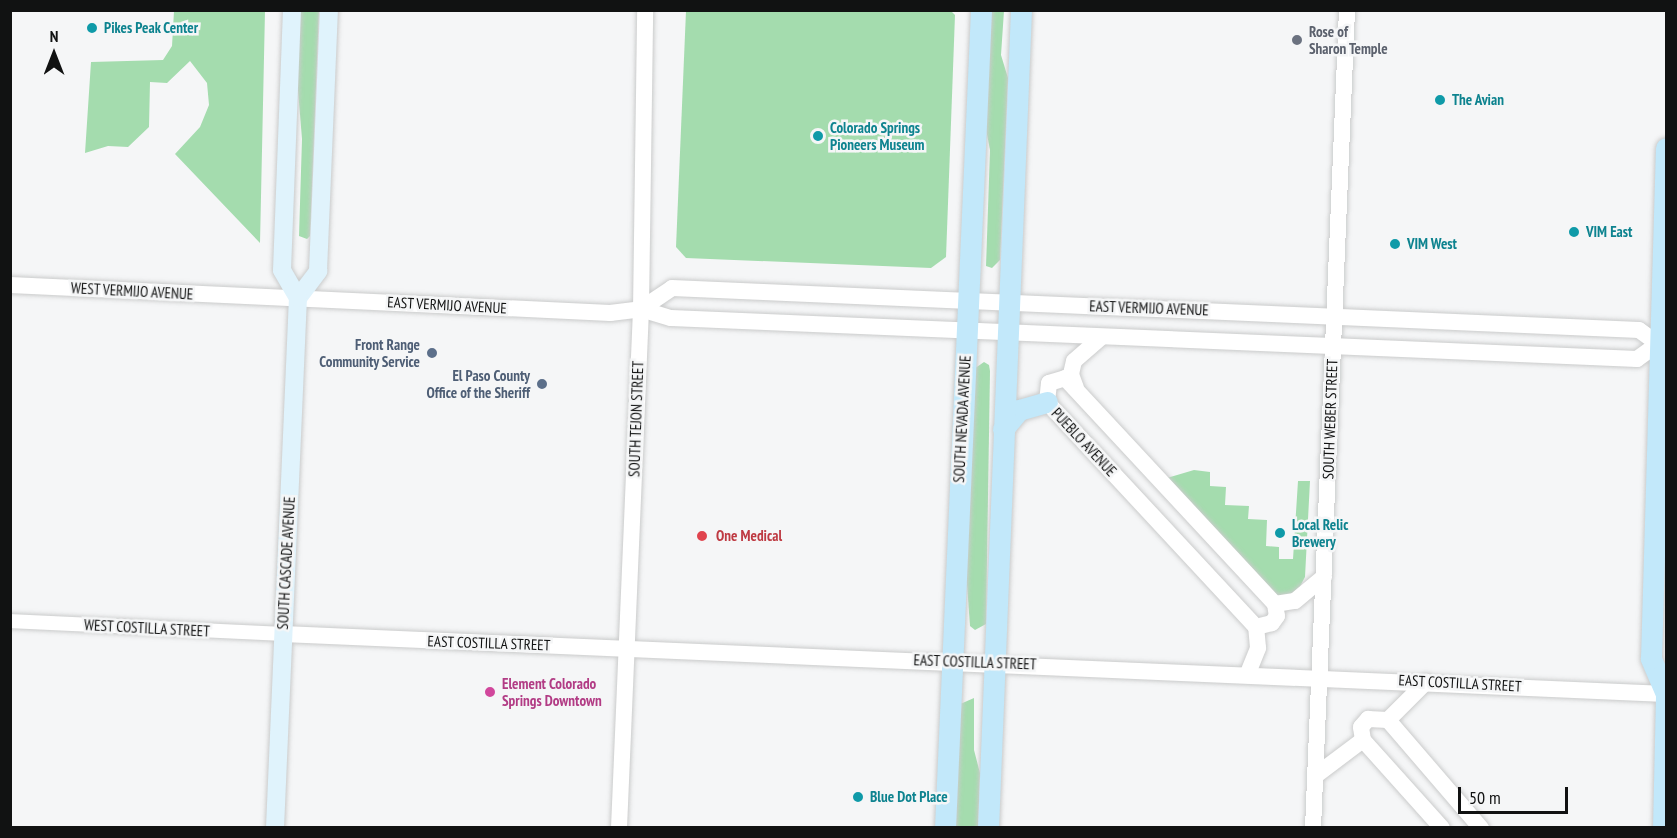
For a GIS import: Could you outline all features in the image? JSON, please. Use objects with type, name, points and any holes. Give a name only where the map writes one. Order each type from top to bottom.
[{"type":"main road","points":[[292,10],[282,270],[298,298],[318,271],[329,10]]},
{"type":"main road","name":"SOUTH NEVADA AVENUE","points":[[945,828],[981,10]]},
{"type":"main road","points":[[988,828],[1021,10]]},
{"type":"main road","points":[[1664,828],[1666,694],[1651,658],[1666,148]]},
{"type":"main road","name":"SOUTH CASCADE AVENUE","points":[[275,828],[298,298]]},
{"type":"main road","points":[[1003,429],[1019,410],[1047,402]]},
{"type":"street","name":"SOUTH TEJON STREET","points":[[619,828],[641,309],[645,10]]},
{"type":"street","name":"SOUTH WEBER STREET","points":[[1313,828],[1347,10]]},
{"type":"street","name":"WEST VERMIJO AVENUE","points":[[10,285],[253,296]]},
{"type":"street","name":"EAST VERMIJO AVENUE","points":[[253,296],[610,313],[641,309],[671,318],[1007,331],[1100,338],[1333,348],[1637,359],[1662,344],[1639,330],[672,288],[641,309]]},
{"type":"street","points":[[1076,388],[1071,374],[1074,361],[1100,338]]},
{"type":"street","name":"PUEBLO AVENUE","points":[[1256,627],[1047,402],[1047,389],[1055,379],[1065,378],[1076,388],[1275,604]]},
{"type":"street","points":[[1248,673],[1257,648],[1256,627],[1272,623],[1277,616],[1275,604],[1295,601],[1324,577]]},
{"type":"street","name":"WEST COSTILLA STREET","points":[[10,621],[283,634]]},
{"type":"street","name":"EAST COSTILLA STREET","points":[[283,634],[1319,676],[1666,694]]},
{"type":"street","points":[[1388,720],[1426,682]]},
{"type":"street","points":[[1442,828],[1363,740],[1361,727],[1368,719],[1388,720],[1481,828]]},
{"type":"street","points":[[1315,776],[1363,740]]},
{"type":"green space","points":[[174,11],[265,11],[260,243],[175,154],[200,127],[209,105],[207,83],[190,61],[167,83],[150,82],[149,127],[128,147],[108,146],[85,153],[91,62],[163,60],[172,46]]},
{"type":"green space","points":[[300,11],[319,11],[310,236],[307,239],[299,236],[302,139],[297,78]]},
{"type":"green space","points":[[686,11],[951,11],[955,15],[946,257],[931,268],[686,258],[676,247]]},
{"type":"green space","points":[[990,11],[1004,11],[1001,55],[1008,78],[1000,260],[992,268],[986,266],[990,150],[985,124]]},
{"type":"green space","points":[[984,362],[989,365],[990,371],[986,624],[975,630],[970,626],[964,542],[971,371]]},
{"type":"green space","points":[[1194,470],[1210,472],[1210,486],[1226,487],[1225,505],[1249,506],[1248,519],[1267,520],[1266,546],[1279,547],[1279,559],[1293,559],[1298,481],[1310,481],[1305,577],[1296,594],[1278,596],[1167,478]]},
{"type":"green space","points":[[974,698],[974,750],[980,773],[978,827],[954,828],[958,705]]},
{"type":"place","name":"Pikes Peak Center","points":[[92,28]]},
{"type":"place","name":"Rose of Sharon Temple","points":[[1297,40]]},
{"type":"place","name":"The Avian","points":[[1440,100]]},
{"type":"place","name":"Colorado Springs Pioneers Museum","points":[[818,136]]},
{"type":"place","name":"VIM East","points":[[1574,232]]},
{"type":"place","name":"VIM West","points":[[1395,244]]},
{"type":"place","name":"Front Range Community Service","points":[[432,353]]},
{"type":"place","name":"El Paso County Office of the Sheriff","points":[[542,384]]},
{"type":"place","name":"Local Relic Brewery","points":[[1280,533]]},
{"type":"place","name":"One Medical","points":[[702,536]]},
{"type":"place","name":"Element Colorado Springs Downtown","points":[[490,692]]},
{"type":"place","name":"Blue Dot Place","points":[[858,797]]}]
